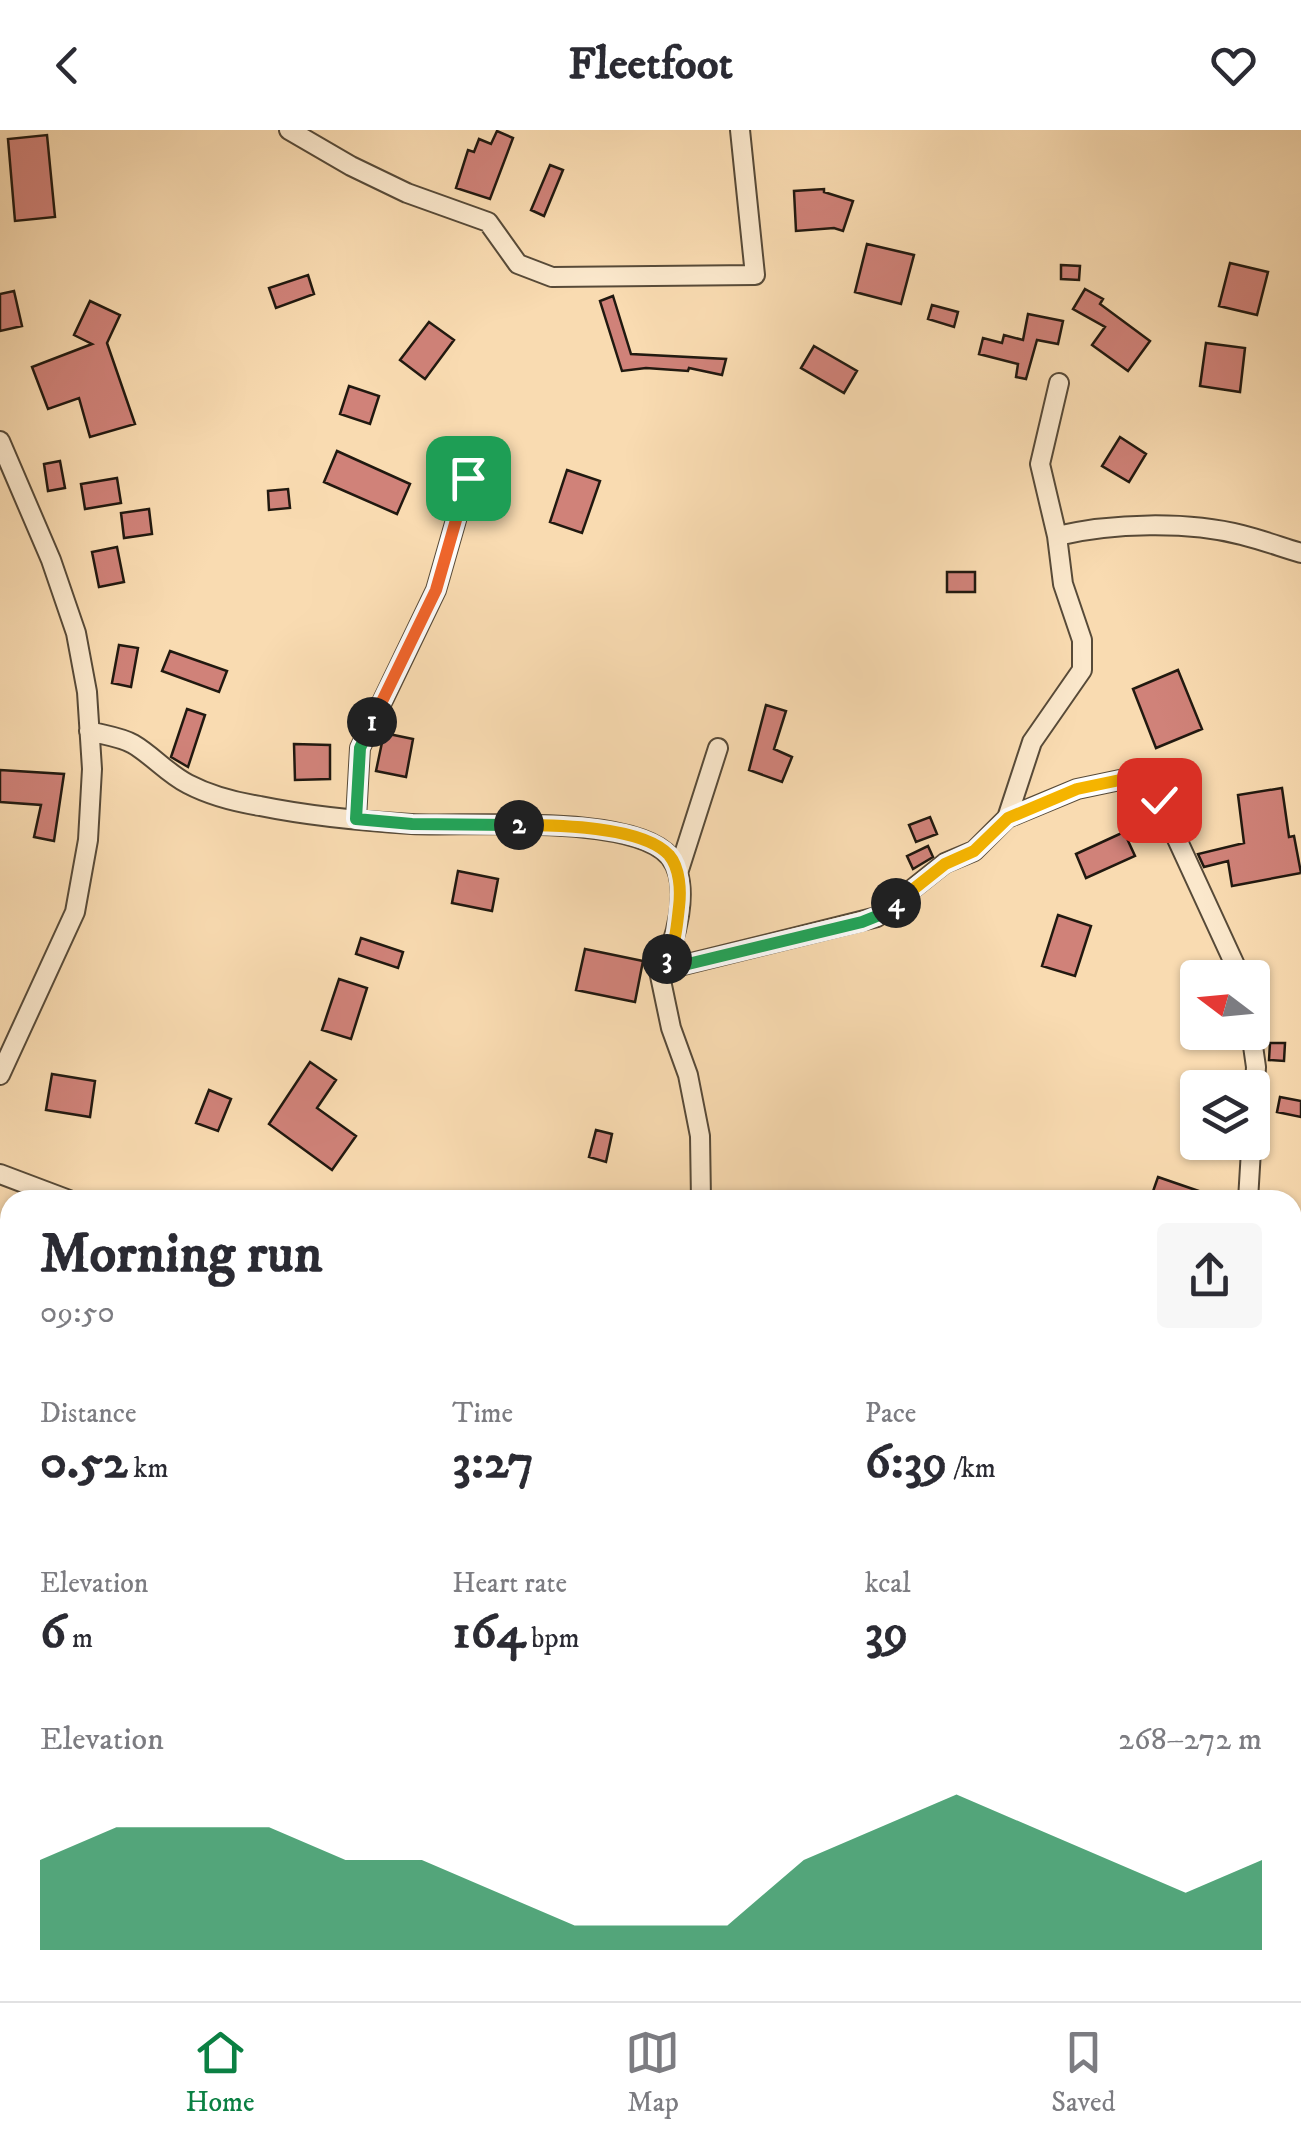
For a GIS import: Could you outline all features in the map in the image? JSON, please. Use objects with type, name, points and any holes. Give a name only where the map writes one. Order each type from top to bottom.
[{"type":"street","points":[[289,130],[350,166],[407,193],[488,222],[518,264],[552,277],[570,277],[755,275],[740,130]]},
{"type":"street","points":[[1008,818],[1032,742],[1082,670],[1082,640],[1063,584],[1057,536],[1040,464],[1059,383]]},
{"type":"street","points":[[0,440],[44,542],[76,633],[87,692],[92,769],[88,840],[75,912],[0,1075]]},
{"type":"street","points":[[356,819],[360,748],[436,590],[468,478]]},
{"type":"street","points":[[1057,536],[1096,527],[1194,528],[1239,534],[1301,554]]},
{"type":"street","points":[[90,731],[130,742],[186,783],[220,798],[356,819],[412,824],[556,825],[623,835],[650,842],[669,856],[678,873]]},
{"type":"street","points":[[701,1190],[697,1121],[659,971],[673,949],[680,903],[678,873],[718,748]]},
{"type":"street","points":[[659,971],[877,916],[945,864],[974,851],[1008,818],[1077,789],[1120,780],[1139,784],[1159,800],[1233,960]]},
{"type":"street","points":[[1249,1190],[1256,1068],[1254,1050]]},
{"type":"street","points":[[0,1174],[42,1190]]},
{"type":"building","points":[[497,131],[513,138],[490,199],[456,188],[468,150],[474,152],[479,139],[491,144]]},
{"type":"building","points":[[47,135],[55,217],[15,221],[8,139]]},
{"type":"building","points":[[550,165],[563,170],[544,216],[531,210]]},
{"type":"building","points":[[824,189],[853,201],[843,231],[796,231],[794,191]]},
{"type":"building","points":[[867,244],[914,255],[901,304],[855,292]]},
{"type":"building","points":[[1230,263],[1268,272],[1257,315],[1219,306]]},
{"type":"building","points":[[1061,265],[1080,266],[1079,280],[1061,279]]},
{"type":"building","points":[[308,275],[314,294],[276,308],[269,288]]},
{"type":"building","points":[[1085,289],[1103,299],[1100,304],[1150,341],[1128,371],[1092,345],[1105,327],[1073,309]]},
{"type":"building","points":[[14,291],[22,326],[0,331],[0,294]]},
{"type":"building","points":[[613,296],[631,354],[726,359],[722,375],[689,368],[622,371],[600,301]]},
{"type":"building","points":[[90,301],[120,315],[107,343],[135,424],[90,437],[79,398],[48,409],[32,367],[92,344],[74,335]]},
{"type":"building","points":[[932,305],[958,312],[954,327],[928,319]]},
{"type":"building","points":[[1028,314],[1063,321],[1058,344],[1037,340],[1026,379],[1016,377],[1018,364],[979,354],[983,338],[1002,343],[1004,335],[1023,340]]},
{"type":"building","points":[[429,322],[454,340],[425,379],[400,360]]},
{"type":"building","points":[[1206,343],[1245,348],[1240,392],[1200,386]]},
{"type":"building","points":[[814,346],[857,371],[844,393],[801,368]]},
{"type":"building","points":[[349,386],[379,396],[370,424],[340,414]]},
{"type":"building","points":[[1120,437],[1146,454],[1129,482],[1102,466]]},
{"type":"building","points":[[337,451],[410,484],[397,514],[324,482]]},
{"type":"building","points":[[60,461],[65,488],[48,491],[44,464]]},
{"type":"building","points":[[567,470],[600,481],[582,533],[550,522]]},
{"type":"building","points":[[117,478],[121,503],[85,509],[81,484]]},
{"type":"building","points":[[288,489],[290,508],[269,510],[268,491]]},
{"type":"building","points":[[149,509],[152,534],[124,538],[121,513]]},
{"type":"building","points":[[117,547],[124,582],[99,587],[92,552]]},
{"type":"building","points":[[947,572],[975,572],[975,592],[947,592]]},
{"type":"building","points":[[119,645],[138,648],[131,687],[112,683]]},
{"type":"building","points":[[170,651],[227,671],[219,692],[162,671]]},
{"type":"building","points":[[1178,670],[1202,729],[1156,748],[1133,689]]},
{"type":"building","points":[[766,705],[786,711],[774,749],[792,757],[782,782],[749,770]]},
{"type":"building","points":[[187,709],[205,715],[188,767],[171,757]]},
{"type":"building","points":[[384,733],[413,739],[406,777],[376,771]]},
{"type":"building","points":[[294,744],[330,745],[330,779],[295,780]]},
{"type":"building","points":[[0,770],[64,774],[54,841],[34,837],[41,805],[0,802]]},
{"type":"building","points":[[1282,788],[1289,837],[1294,836],[1301,873],[1232,886],[1228,861],[1204,867],[1198,854],[1244,843],[1238,795]]},
{"type":"building","points":[[930,817],[937,834],[916,842],[909,825]]},
{"type":"building","points":[[1124,832],[1135,856],[1086,878],[1076,854]]},
{"type":"building","points":[[928,846],[933,857],[913,869],[907,856]]},
{"type":"building","points":[[458,871],[498,879],[492,911],[452,903]]},
{"type":"building","points":[[1058,915],[1091,926],[1075,976],[1042,966]]},
{"type":"building","points":[[361,938],[403,952],[398,968],[356,954]]},
{"type":"building","points":[[585,949],[643,961],[635,1002],[576,990]]},
{"type":"building","points":[[339,979],[367,988],[351,1039],[322,1030]]},
{"type":"building","points":[[1270,1043],[1285,1043],[1284,1061],[1269,1060]]},
{"type":"building","points":[[310,1062],[336,1080],[317,1108],[356,1136],[332,1170],[269,1124]]},
{"type":"building","points":[[52,1074],[95,1081],[90,1117],[46,1110]]},
{"type":"building","points":[[209,1090],[231,1099],[218,1131],[196,1123]]},
{"type":"building","points":[[1280,1097],[1301,1101],[1301,1117],[1277,1112]]},
{"type":"building","points":[[596,1130],[612,1134],[606,1162],[589,1157]]},
{"type":"building","points":[[1158,1177],[1196,1190],[1153,1190]]},
{"type":"route","points":[[468,478],[436,590],[360,748],[356,819],[412,824],[556,825],[650,842],[669,856],[678,873],[680,903],[673,949],[659,971],[877,916],[945,864],[974,851],[1008,818],[1077,789],[1120,780],[1139,784],[1159,800]]}]
